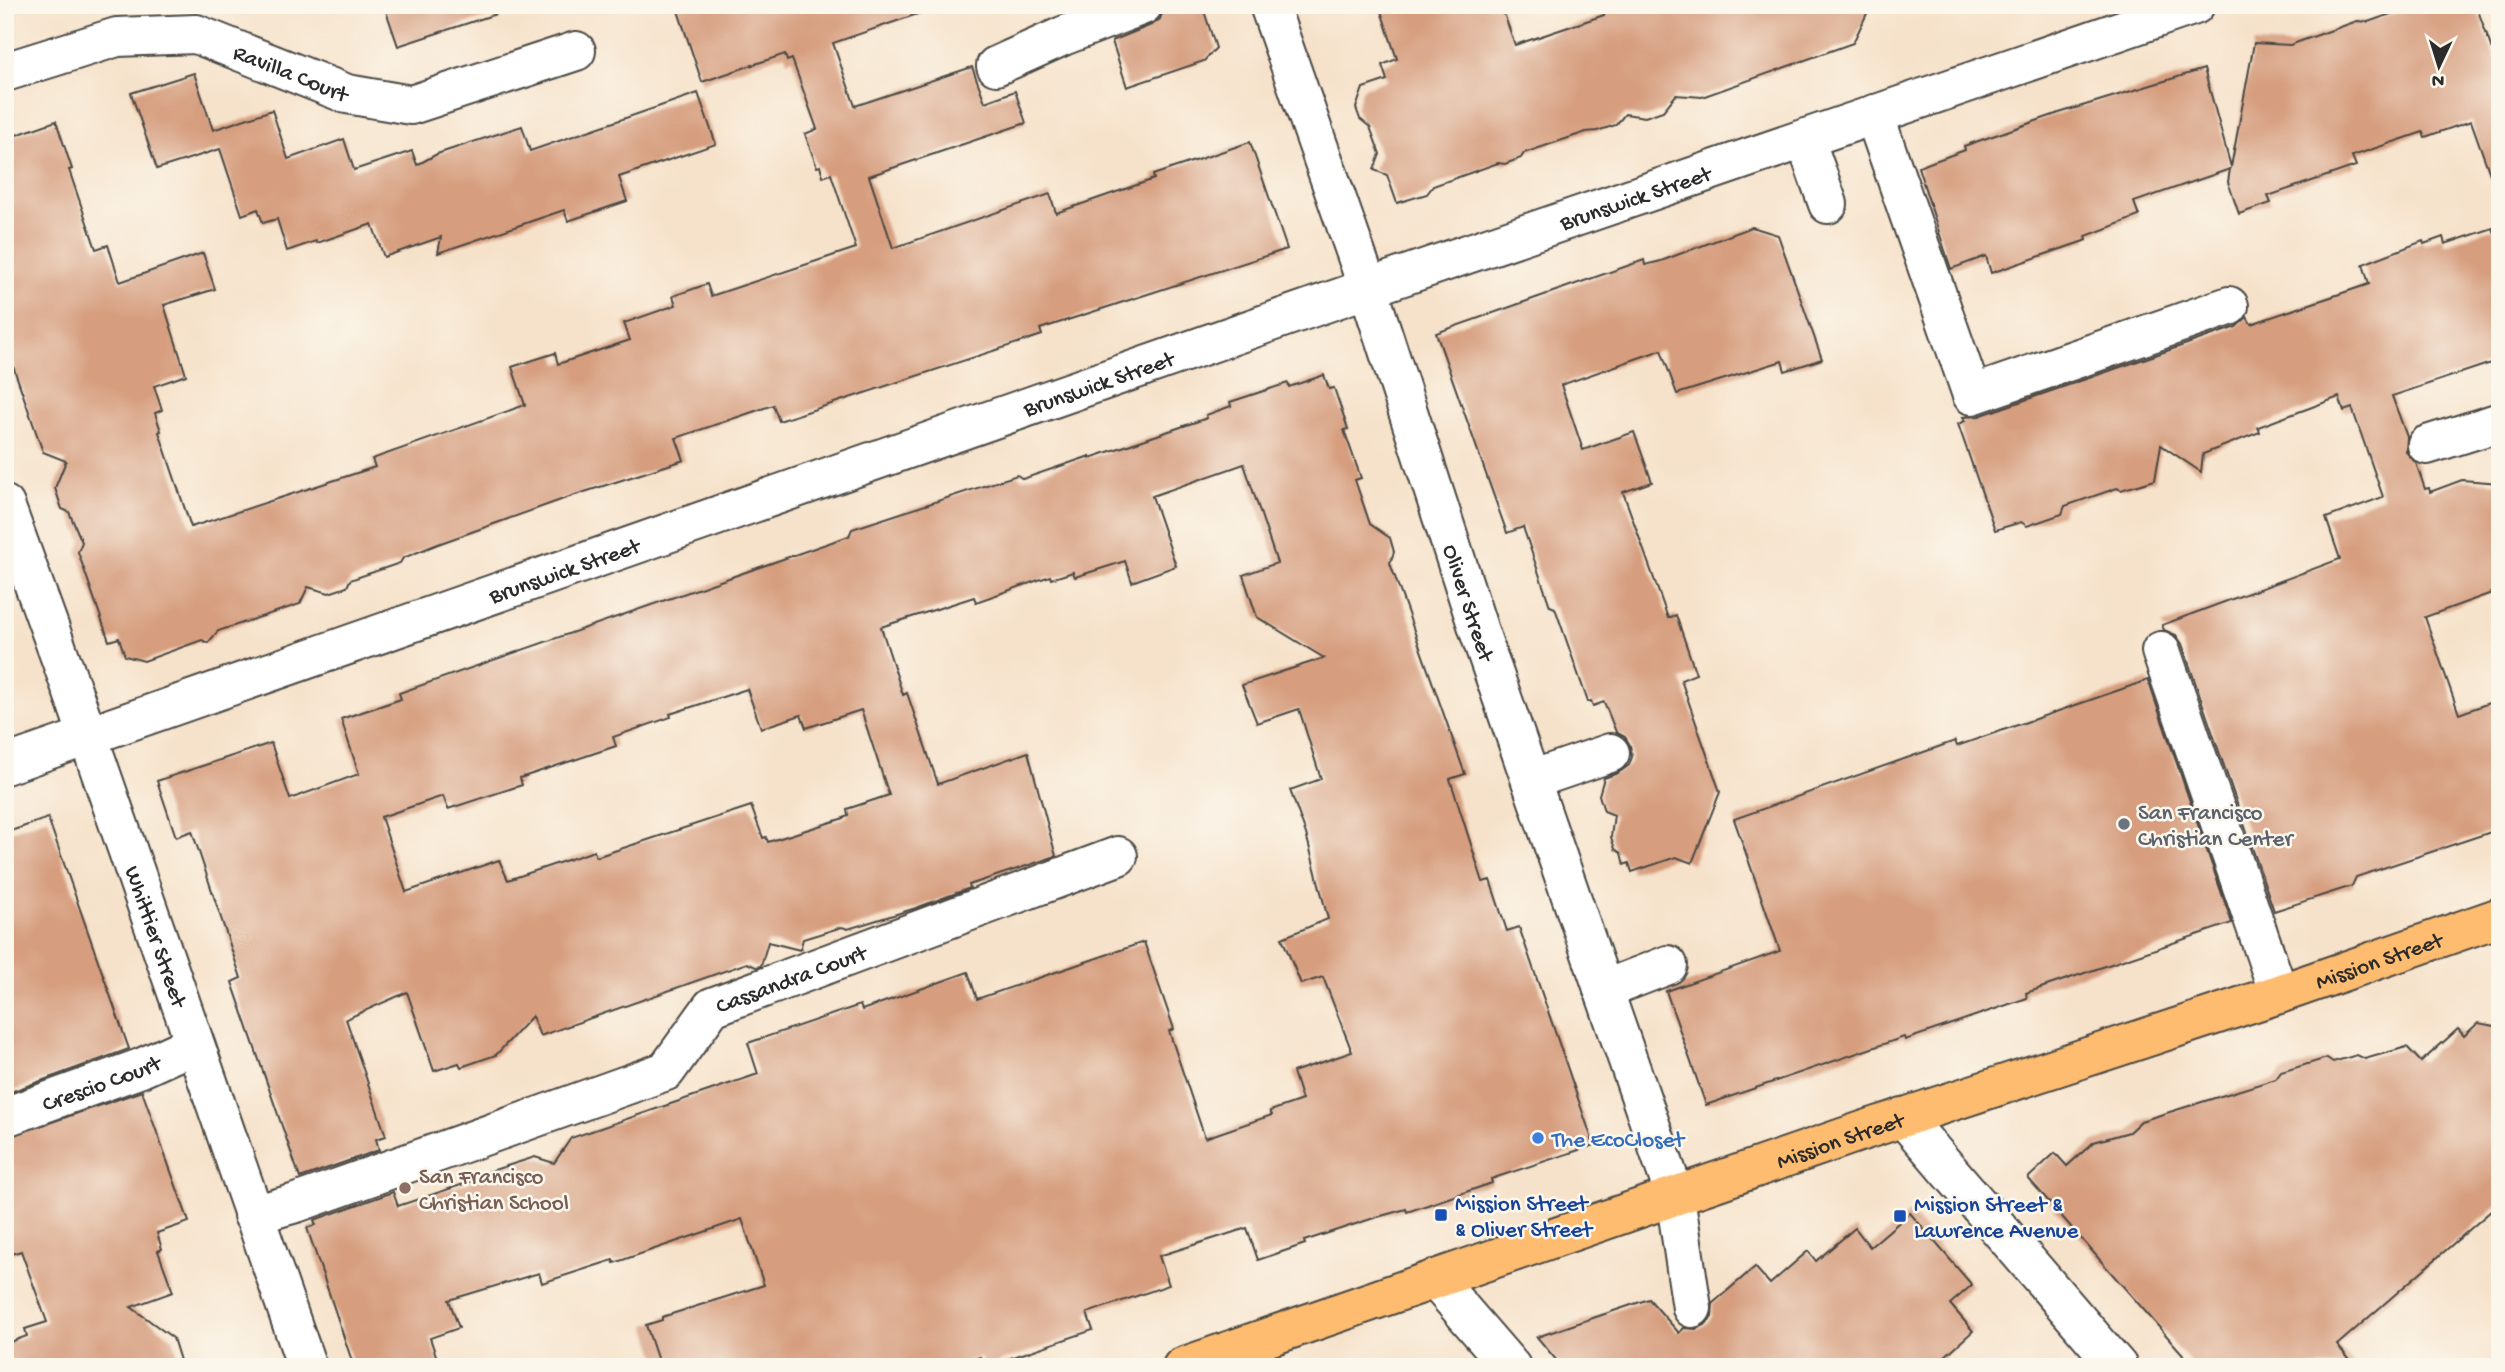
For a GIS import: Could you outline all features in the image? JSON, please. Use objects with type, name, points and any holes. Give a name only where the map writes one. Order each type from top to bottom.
[{"type":"main road","name":"Mission Street","points":[[1182,1367],[1903,1117],[2279,994],[2500,917]]},
{"type":"street","points":[[996,66],[1143,5]]},
{"type":"street","name":"Oliver Street","points":[[1269,5],[1368,288],[1479,631],[1675,1196],[1692,1308]]},
{"type":"street","name":"Brunswick Street","points":[[5,765],[1368,288],[2195,5]]},
{"type":"street","name":"Ravilla Court","points":[[5,72],[117,37],[196,34],[347,94],[411,105],[576,51]]},
{"type":"street","points":[[1874,114],[1972,395],[2229,306]]},
{"type":"street","points":[[1805,139],[1828,205]]},
{"type":"street","points":[[2427,445],[2500,422]]},
{"type":"street","name":"Whittier Street","points":[[5,505],[307,1367]]},
{"type":"street","points":[[2161,650],[2279,994]]},
{"type":"street","points":[[1531,780],[1610,753]]},
{"type":"street","name":"Cassandra Court","points":[[253,1215],[296,1203],[666,1071],[712,1007],[1118,856]]},
{"type":"street","points":[[1604,990],[1668,965]]},
{"type":"street","name":"Crescio Court","points":[[5,1117],[141,1068],[194,1044]]},
{"type":"street","points":[[1903,1117],[2118,1367]]},
{"type":"street","points":[[1435,1279],[1511,1367]]},
{"type":"building","points":[[384,5],[501,5],[502,12],[398,46]]},
{"type":"building","points":[[676,5],[925,5],[926,11],[833,43],[855,106],[972,67],[985,102],[1015,91],[1026,123],[869,176],[893,248],[1050,194],[1056,213],[1154,179],[1153,175],[1250,142],[1287,249],[1040,329],[1042,335],[779,421],[773,405],[676,438],[684,460],[572,496],[438,544],[403,558],[400,563],[350,580],[347,587],[329,593],[308,587],[300,604],[218,631],[208,643],[202,640],[144,661],[125,656],[119,638],[109,641],[78,552],[82,542],[69,512],[62,509],[55,488],[66,461],[43,452],[5,343],[5,139],[56,121],[72,169],[69,170],[96,249],[108,245],[120,282],[203,253],[215,289],[164,305],[186,375],[154,386],[162,410],[155,413],[161,431],[159,432],[191,527],[375,467],[372,459],[525,405],[512,367],[555,353],[558,364],[630,340],[624,323],[676,305],[673,296],[707,284],[711,296],[856,248],[831,174],[823,177],[805,134],[817,129],[792,59],[787,61],[785,54],[702,82]]},
{"type":"building","points":[[1191,5],[1204,11],[1216,48],[1204,61],[1127,87],[1112,41],[1151,25],[1160,19],[1162,14]]},
{"type":"building","points":[[1379,5],[1501,5],[1515,45],[1604,15],[1601,5],[1871,5],[1853,43],[1702,97],[1676,95],[1663,111],[1645,117],[1625,114],[1616,125],[1524,153],[1521,158],[1505,164],[1498,163],[1433,186],[1427,194],[1397,203],[1387,175],[1374,170],[1380,154],[1370,127],[1360,119],[1356,108],[1363,88],[1387,80],[1382,65],[1397,59]]},
{"type":"building","points":[[2416,5],[2476,5],[2500,72],[2500,187],[2495,188],[2471,121],[2425,137],[2423,132],[2352,156],[2356,166],[2268,196],[2271,203],[2239,214],[2228,182],[2230,169],[2134,202],[2139,216],[2086,236],[2087,240],[1991,273],[1986,256],[1951,269],[1918,167],[1965,150],[1964,146],[2059,113],[2204,69],[2231,167],[2254,43],[2290,45],[2357,21],[2368,22]]},
{"type":"building","points":[[194,73],[213,130],[272,110],[288,159],[344,139],[354,170],[412,151],[417,165],[437,154],[522,126],[530,151],[698,93],[716,144],[619,177],[627,201],[568,221],[564,210],[438,253],[441,237],[384,257],[372,224],[287,251],[277,219],[263,223],[258,209],[242,215],[220,149],[157,169],[131,93]]},
{"type":"building","points":[[1752,227],[1778,235],[1822,359],[1785,371],[1782,361],[1677,394],[1661,350],[1561,385],[1583,450],[1634,432],[1652,482],[1623,492],[1668,618],[1676,615],[1696,674],[1681,680],[1720,792],[1692,863],[1676,857],[1632,872],[1629,863],[1624,865],[1621,853],[1615,849],[1611,837],[1614,815],[1604,811],[1599,795],[1604,778],[1629,765],[1632,757],[1630,745],[1625,737],[1616,732],[1604,702],[1593,706],[1591,701],[1588,702],[1555,608],[1550,606],[1523,527],[1507,533],[1436,333],[1644,260],[1645,265],[1661,261]]},
{"type":"building","points":[[2493,228],[2500,247],[2500,360],[2392,396],[2407,437],[2406,452],[2416,463],[2425,489],[2429,488],[2430,492],[2462,480],[2500,483],[2500,590],[2425,617],[2459,714],[2500,699],[2500,829],[2356,877],[2352,886],[2274,911],[2182,644],[2176,635],[2164,630],[2162,625],[2340,559],[2326,518],[2383,497],[2352,408],[2344,411],[2339,397],[2258,427],[2260,432],[2203,454],[2201,472],[2161,445],[2155,480],[2121,490],[2117,488],[2065,506],[2062,514],[2027,526],[2021,522],[1995,530],[1958,424],[1965,421],[1963,417],[1979,416],[2236,327],[2247,317],[2251,324],[2369,284],[2363,264],[2423,241],[2424,244],[2443,237],[2445,244]]},
{"type":"building","points":[[1324,375],[1329,389],[1334,388],[1348,429],[1344,430],[1361,478],[1355,480],[1370,524],[1390,538],[1394,552],[1390,563],[1465,774],[1450,779],[1483,882],[1490,880],[1507,931],[1519,927],[1594,1145],[1491,1179],[1492,1183],[1407,1212],[1406,1209],[1374,1218],[1304,1241],[1305,1244],[1258,1260],[1247,1228],[1159,1256],[1169,1285],[1087,1313],[1093,1330],[984,1367],[980,1357],[951,1367],[660,1367],[646,1325],[662,1320],[662,1317],[764,1285],[742,1219],[614,1263],[613,1260],[542,1283],[539,1273],[449,1300],[459,1328],[430,1338],[440,1367],[354,1367],[307,1228],[316,1225],[314,1220],[393,1192],[398,1206],[473,1181],[475,1176],[535,1157],[554,1163],[571,1138],[758,1074],[748,1043],[860,1005],[862,1010],[968,972],[977,999],[1144,942],[1174,1029],[1169,1031],[1205,1138],[1272,1115],[1270,1111],[1302,1100],[1293,1072],[1352,1052],[1323,977],[1301,984],[1282,938],[1328,919],[1306,834],[1290,790],[1321,779],[1299,709],[1257,723],[1242,685],[1324,658],[1257,617],[1243,575],[1277,563],[1244,464],[1152,496],[1176,566],[1132,582],[1125,561],[1075,577],[1073,572],[1051,579],[1050,576],[976,602],[974,597],[881,627],[903,695],[907,693],[938,784],[1028,752],[1056,856],[969,885],[970,888],[916,908],[848,929],[842,927],[803,939],[800,950],[768,942],[761,966],[747,963],[540,1036],[532,1016],[496,1055],[461,1067],[459,1063],[434,1071],[407,992],[346,1019],[386,1136],[376,1139],[379,1150],[300,1178],[232,982],[241,978],[192,831],[176,837],[157,781],[271,743],[290,799],[359,774],[341,719],[401,699],[399,693],[849,536],[852,529],[1017,475],[1023,479],[1090,458],[1207,418],[1206,415],[1231,406],[1230,402],[1288,383],[1289,387]],"holes":[[[747,689],[761,728],[801,715],[806,728],[861,710],[889,795],[847,809],[848,815],[844,818],[768,842],[766,837],[763,838],[751,806],[596,857],[594,851],[508,880],[499,860],[406,892],[381,817],[443,796],[448,809],[522,785],[520,778],[616,746],[613,737],[671,717],[670,714]]]},
{"type":"building","points":[[2148,680],[2232,923],[2026,993],[2027,998],[1706,1105],[1666,991],[1780,951],[1734,819],[1955,741],[1957,746]]},
{"type":"building","points":[[48,818],[129,1049],[5,1094],[5,833]]},
{"type":"building","points":[[2478,1023],[2500,1027],[2500,1203],[2337,1345],[2356,1367],[2194,1367],[2028,1178],[2055,1153],[2067,1166],[2094,1142],[2129,1132],[2141,1121],[2276,1079],[2281,1072],[2327,1058],[2333,1062],[2357,1055],[2365,1059],[2407,1047],[2421,1062],[2458,1029],[2464,1036]]},
{"type":"building","points":[[142,1091],[189,1222],[157,1233],[162,1249],[158,1251],[173,1292],[131,1307],[173,1338],[182,1367],[5,1367],[5,1344],[27,1336],[25,1329],[47,1322],[21,1251],[5,1256],[5,1138]]},
{"type":"building","points":[[1910,1213],[1972,1285],[1950,1304],[1973,1331],[1933,1367],[1562,1367],[1537,1337],[1649,1299],[1679,1333],[1684,1328],[1696,1329],[1705,1325],[1712,1317],[1713,1303],[1755,1267],[1770,1284],[1808,1251],[1816,1261],[1855,1228],[1870,1247]]},
{"type":"place","name":"San Francisco Christian Center","points":[[2124,824]]},
{"type":"place","name":"The EcoCloset","points":[[1538,1138]]},
{"type":"place","name":"San Francisco Christian School","points":[[405,1188]]},
{"type":"place","name":"Mission Street & Oliver Street","points":[[1441,1215]]},
{"type":"place","name":"Mission Street & Lawrence Avenue","points":[[1900,1216]]}]
